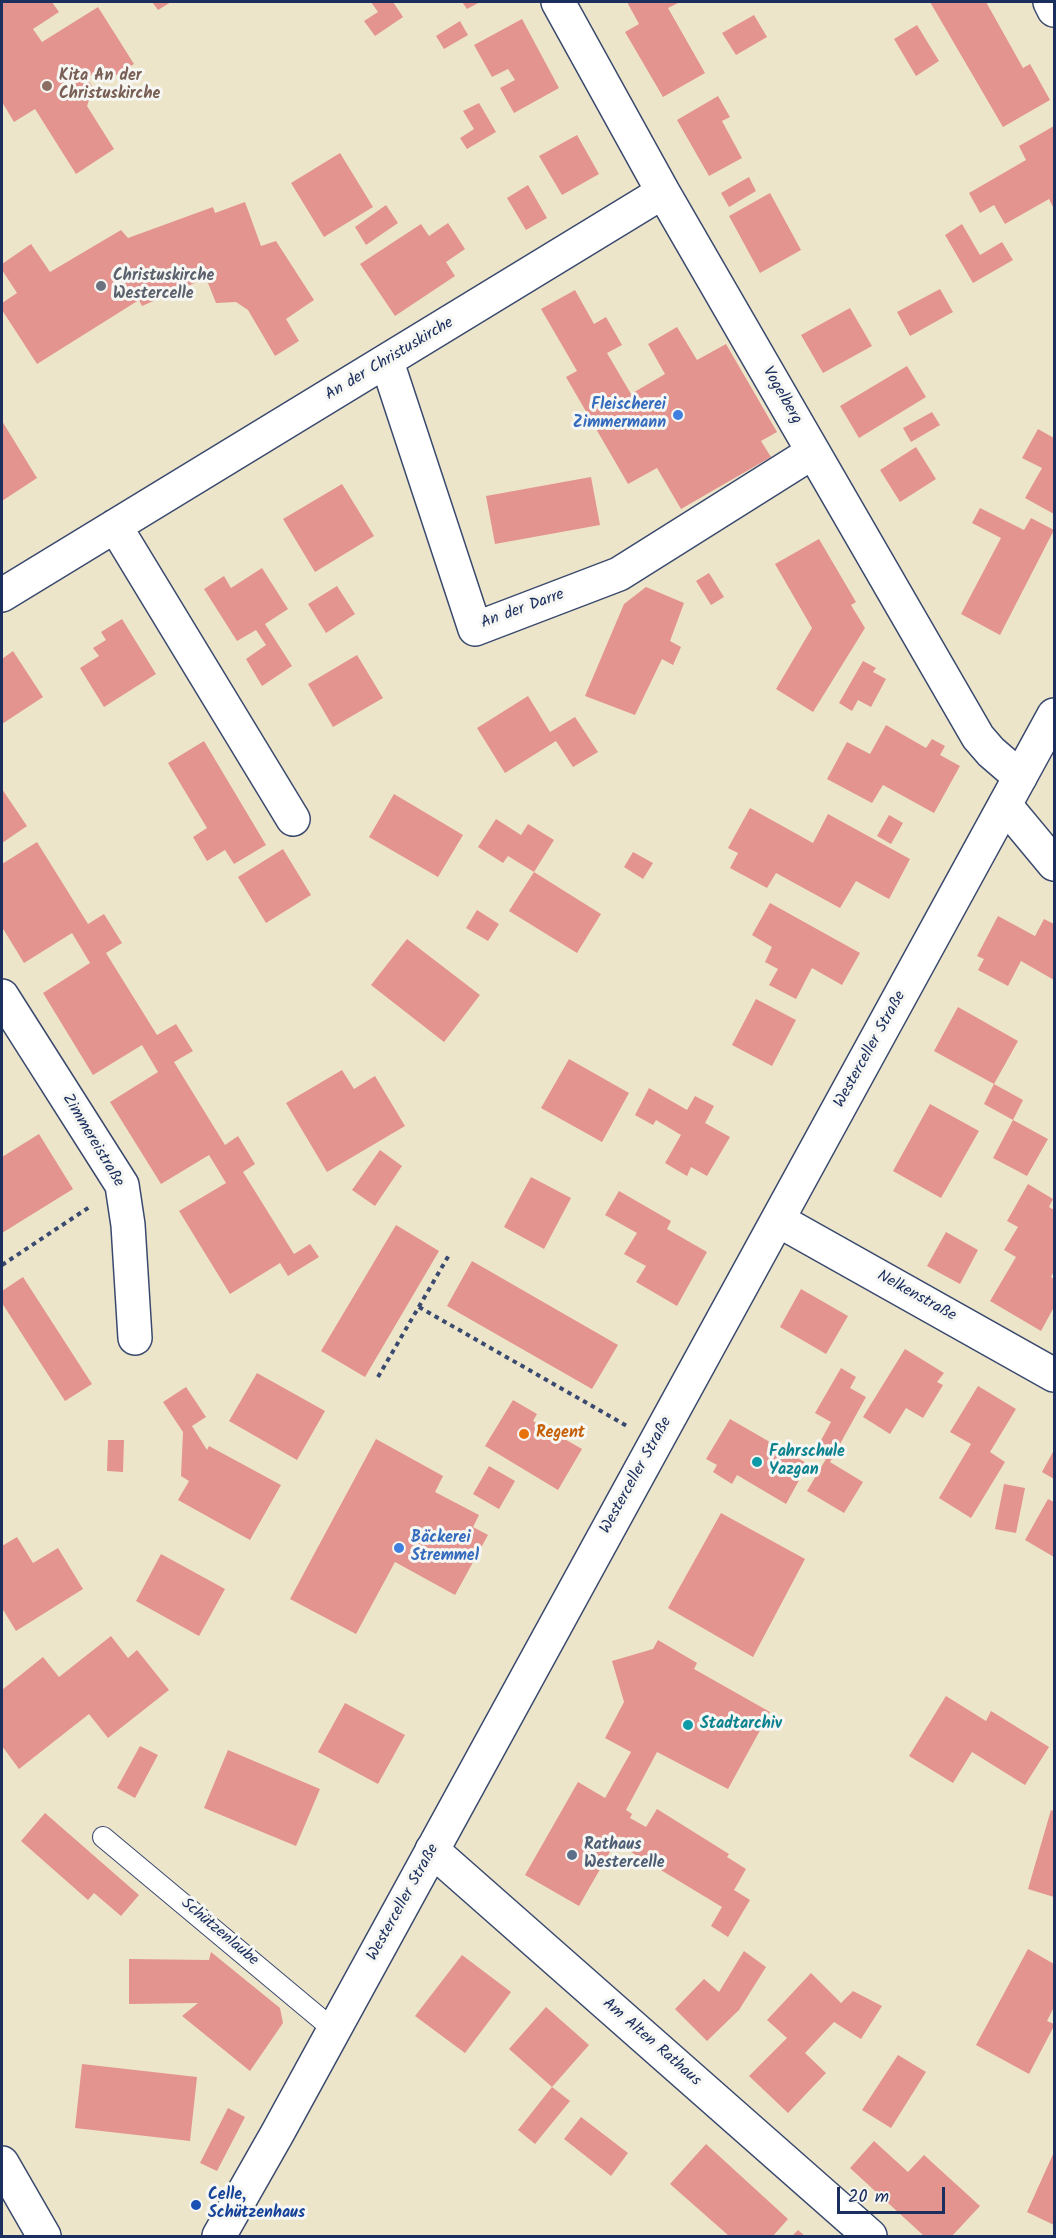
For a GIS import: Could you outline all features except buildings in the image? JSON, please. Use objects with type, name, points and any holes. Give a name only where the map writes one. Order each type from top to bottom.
[{"type":"street","name":"Vogelberg","points":[[558,2],[663,192],[978,737],[991,752],[1020,777]]},
{"type":"street","points":[[1050,2],[1054,10]]},
{"type":"street","name":"An der Christuskirche","points":[[2,595],[663,192]]},
{"type":"street","name":"An der Darre","points":[[387,362],[475,629],[619,574],[813,452]]},
{"type":"street","points":[[116,526],[293,819]]},
{"type":"street","name":"Westerceller Straße","points":[[219,2236],[1054,715]]},
{"type":"street","points":[[1005,806],[1054,864]]},
{"type":"street","name":"Zimmereistraße","points":[[2,996],[122,1185],[128,1225],[135,1338]]},
{"type":"street","name":"Nelkenstraße","points":[[778,1220],[1054,1375]]},
{"type":"street","name":"Am Alten Rathaus","points":[[432,1851],[870,2236]]},
{"type":"street","points":[[2,2163],[44,2236]]},
{"type":"lane","name":"Schützenlaube","points":[[103,1837],[334,2030]]},
{"type":"path","points":[[2,1265],[122,1185]]},
{"type":"path","points":[[378,1377],[449,1255]]},
{"type":"path","points":[[419,1307],[656,1442]]},
{"type":"place","name":"Kita An der Christuskirche","points":[[47,86]]},
{"type":"place","name":"Christuskirche Westercelle","points":[[101,286]]},
{"type":"place","name":"Fleischerei Zimmermann","points":[[678,415]]},
{"type":"place","name":"Regent","points":[[524,1434]]},
{"type":"place","name":"Fahrschule Yazgan","points":[[757,1462]]},
{"type":"place","name":"Bäckerei Stremmel","points":[[399,1548]]},
{"type":"place","name":"Stadtarchiv","points":[[688,1725]]},
{"type":"place","name":"Rathaus Westercelle","points":[[572,1855]]},
{"type":"place","name":"Celle, Schützenhaus","points":[[196,2205]]}]
